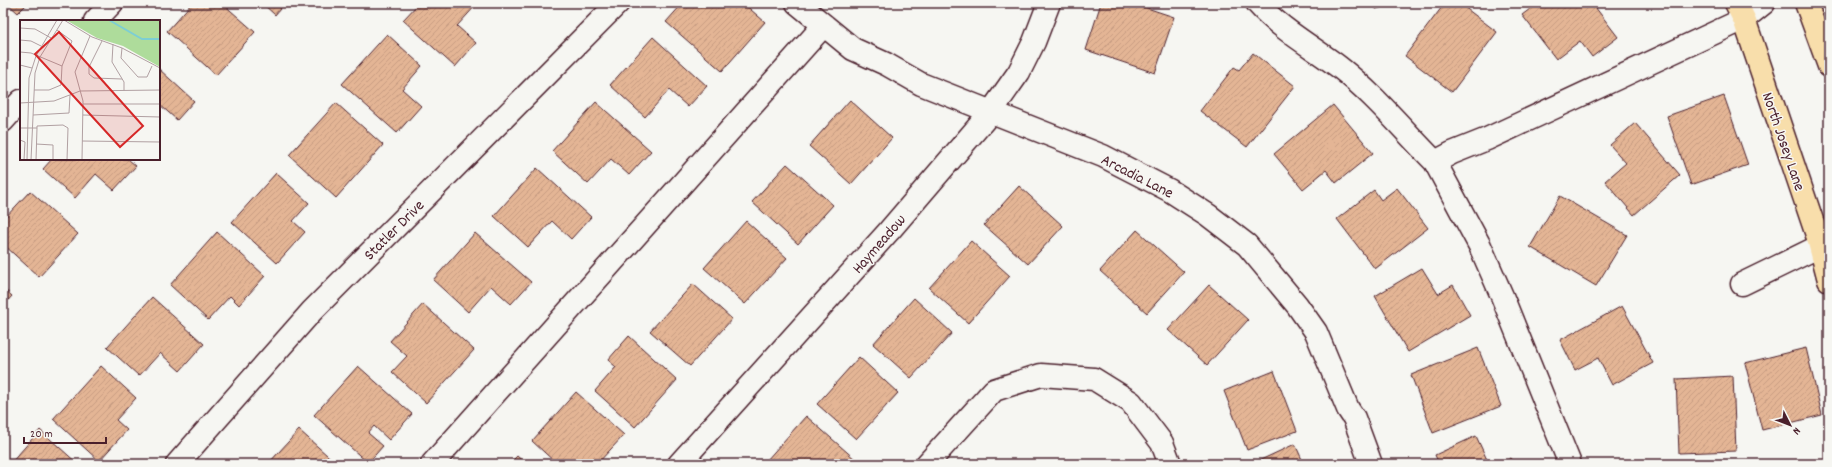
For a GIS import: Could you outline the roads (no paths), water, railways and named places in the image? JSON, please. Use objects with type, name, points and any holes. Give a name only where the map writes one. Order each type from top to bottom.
[{"type":"main road","points":[[1806,3],[1829,66]]},
{"type":"main road","name":"North Josey Lane","points":[[1740,11],[1820,246],[1829,280]]},
{"type":"street","points":[[96,20],[112,3]]},
{"type":"street","name":"Statler Drive","points":[[177,464],[312,311],[618,3]]},
{"type":"street","name":"Arcadia Lane","points":[[797,3],[853,49],[886,64],[921,84],[1103,156],[1169,190],[1208,215],[1247,245],[1297,305],[1316,332],[1348,409],[1354,418],[1371,464]]},
{"type":"street","name":"Haymeadow","points":[[679,464],[889,231],[991,112],[1019,72],[1034,42],[1049,3]]},
{"type":"street","points":[[1257,3],[1270,17],[1339,67],[1368,92],[1435,162],[1480,246],[1502,296],[1570,464]]},
{"type":"street","points":[[1435,162],[1452,153],[1487,140],[1740,11],[1764,3]]},
{"type":"street","points":[[432,464],[824,25]]},
{"type":"street","points":[[3,121],[20,102]]},
{"type":"street","points":[[1742,284],[1820,246]]},
{"type":"street","points":[[927,464],[994,390],[1041,375],[1094,379],[1131,402],[1162,443],[1170,464]]}]
